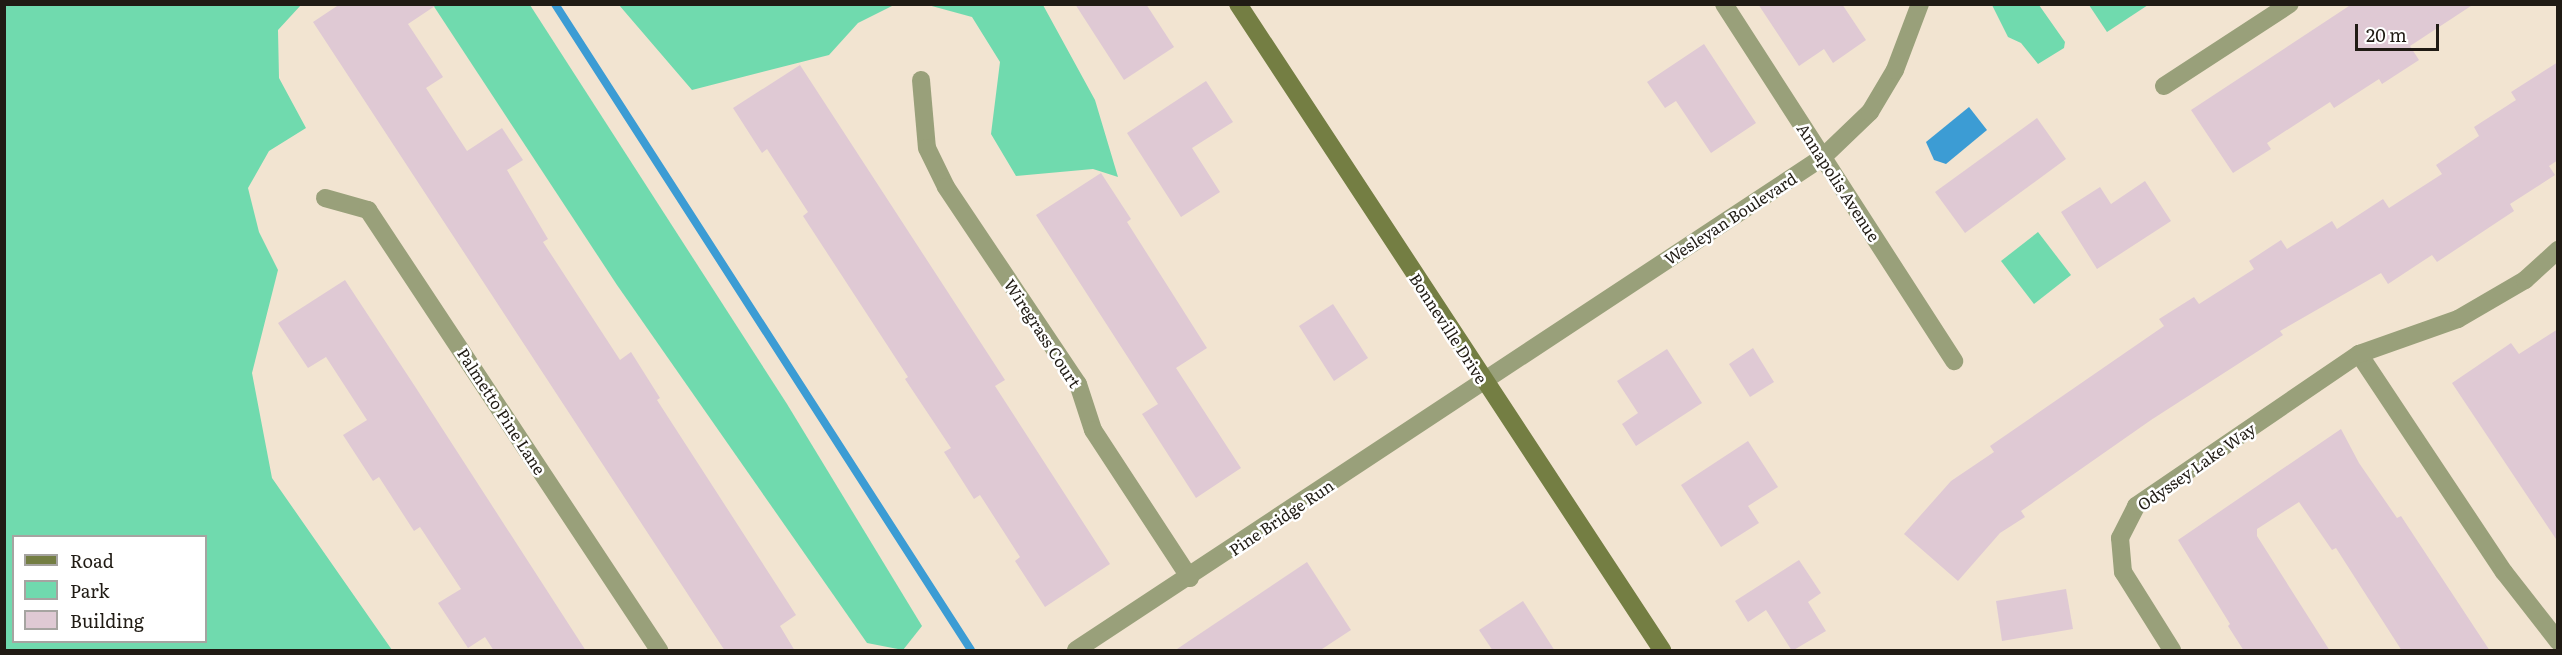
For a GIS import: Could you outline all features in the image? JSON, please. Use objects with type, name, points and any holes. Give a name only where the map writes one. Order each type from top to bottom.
[{"type":"street","name":"Bonneville Drive","points":[[1238,4],[1662,651]]},
{"type":"street","name":"Annapolis Avenue","points":[[1724,4],[1954,361]]},
{"type":"street","name":"Wesleyan Boulevard","points":[[1484,381],[1824,156],[1870,112],[1895,70],[1920,4]]},
{"type":"street","points":[[2164,86],[2290,4]]},
{"type":"street","name":"Wiregrass Court","points":[[921,80],[927,148],[946,187],[1078,384],[1093,430],[1190,578]]},
{"type":"street","name":"Palmetto Pine Lane","points":[[325,198],[368,210],[659,651]]},
{"type":"street","name":"Odyssey Lake Way","points":[[2172,651],[2123,573],[2120,538],[2136,506],[2359,354],[2458,319],[2525,280],[2558,250]]},
{"type":"street","points":[[2359,354],[2504,572],[2558,640]]},
{"type":"street","name":"Pine Bridge Run","points":[[1076,651],[1190,578],[1484,381]]},
{"type":"green space","points":[[4,5],[301,5],[278,30],[279,78],[306,128],[269,151],[248,188],[259,232],[278,270],[252,373],[272,478],[392,650],[5,650]]},
{"type":"green space","points":[[433,5],[530,5],[787,404],[922,626],[903,650],[867,643],[617,285]]},
{"type":"green space","points":[[619,5],[894,5],[858,23],[829,55],[692,90]]},
{"type":"green space","points":[[928,5],[1043,5],[1095,100],[1118,177],[1093,169],[1016,176],[991,134],[1000,62],[972,17]]},
{"type":"green space","points":[[1992,5],[2039,5],[2065,42],[2064,48],[2038,64],[2021,43],[2008,37]]},
{"type":"green space","points":[[2089,5],[2148,5],[2107,32]]},
{"type":"green space","points":[[2038,232],[2071,275],[2034,304],[2001,261]]},
{"type":"water","points":[[1969,107],[1987,130],[1946,164],[1934,160],[1926,142]]},
{"type":"building","points":[[340,4],[438,4],[408,24],[443,77],[426,88],[467,151],[502,128],[523,160],[507,170],[548,239],[543,242],[620,360],[631,352],[660,398],[657,400],[796,615],[780,626],[795,651],[725,651],[313,22]]},
{"type":"building","points":[[1075,4],[1146,4],[1174,47],[1124,80]]},
{"type":"building","points":[[1758,4],[1842,4],[1866,40],[1833,63],[1824,49],[1799,66]]},
{"type":"building","points":[[2352,4],[2474,4],[2410,46],[2419,60],[2382,84],[2379,79],[2334,108],[2330,102],[2267,143],[2271,149],[2233,173],[2191,110]]},
{"type":"building","points":[[1704,44],[1756,123],[1711,153],[1676,101],[1665,108],[1647,82]]},
{"type":"building","points":[[2558,62],[2558,160],[2549,166],[2555,175],[2510,204],[2514,211],[2437,262],[2432,255],[2388,284],[2381,273],[2280,331],[2283,335],[2151,420],[2021,511],[2025,517],[2000,533],[1958,581],[1904,534],[1951,481],[1994,452],[1990,446],[2164,326],[2159,319],[2194,297],[2199,304],[2254,269],[2249,261],[2281,240],[2287,249],[2332,221],[2337,229],[2383,199],[2389,208],[2442,174],[2436,165],[2479,136],[2474,127],[2516,100],[2511,92]]},
{"type":"building","points":[[800,65],[1005,380],[995,386],[1110,564],[1045,607],[1015,561],[1020,557],[980,495],[974,499],[944,452],[951,448],[905,379],[908,377],[803,216],[808,212],[767,149],[762,153],[733,108]]},
{"type":"building","points":[[1206,81],[1233,122],[1192,148],[1220,192],[1181,217],[1127,133]]},
{"type":"building","points":[[2037,118],[2066,159],[1965,233],[1935,192]]},
{"type":"building","points":[[1101,173],[1131,219],[1127,222],[1207,348],[1176,368],[1241,468],[1196,498],[1142,414],[1158,404],[1036,215]]},
{"type":"building","points":[[2145,181],[2171,221],[2097,269],[2061,212],[2100,187],[2111,204]]},
{"type":"building","points":[[345,280],[586,651],[494,651],[485,637],[468,648],[438,603],[461,589],[420,527],[414,531],[379,477],[373,481],[343,435],[367,420],[326,357],[308,368],[278,323]]},
{"type":"building","points":[[1333,304],[1368,358],[1334,381],[1299,326]]},
{"type":"building","points":[[2558,329],[2558,542],[2452,383],[2511,343],[2519,354]]},
{"type":"building","points":[[1753,348],[1774,382],[1750,397],[1729,364]]},
{"type":"building","points":[[1667,349],[1702,403],[1636,446],[1622,424],[1638,413],[1617,381]]},
{"type":"building","points":[[2341,429],[2359,463],[2397,518],[2401,516],[2490,651],[2402,651],[2336,548],[2332,550],[2299,502],[2257,529],[2257,536],[2330,651],[2244,651],[2178,540]]},
{"type":"building","points":[[1748,441],[1778,487],[1748,506],[1759,523],[1721,547],[1681,485]]},
{"type":"building","points":[[1799,560],[1821,593],[1808,602],[1826,631],[1792,651],[1766,610],[1748,622],[1735,601]]},
{"type":"building","points":[[1307,562],[1351,630],[1319,651],[1174,651]]},
{"type":"building","points":[[2066,589],[2073,629],[2002,641],[1996,601]]},
{"type":"building","points":[[1523,601],[1555,651],[1493,651],[1479,630]]},
{"type":"waterway","points":[[555,4],[971,650]]}]
